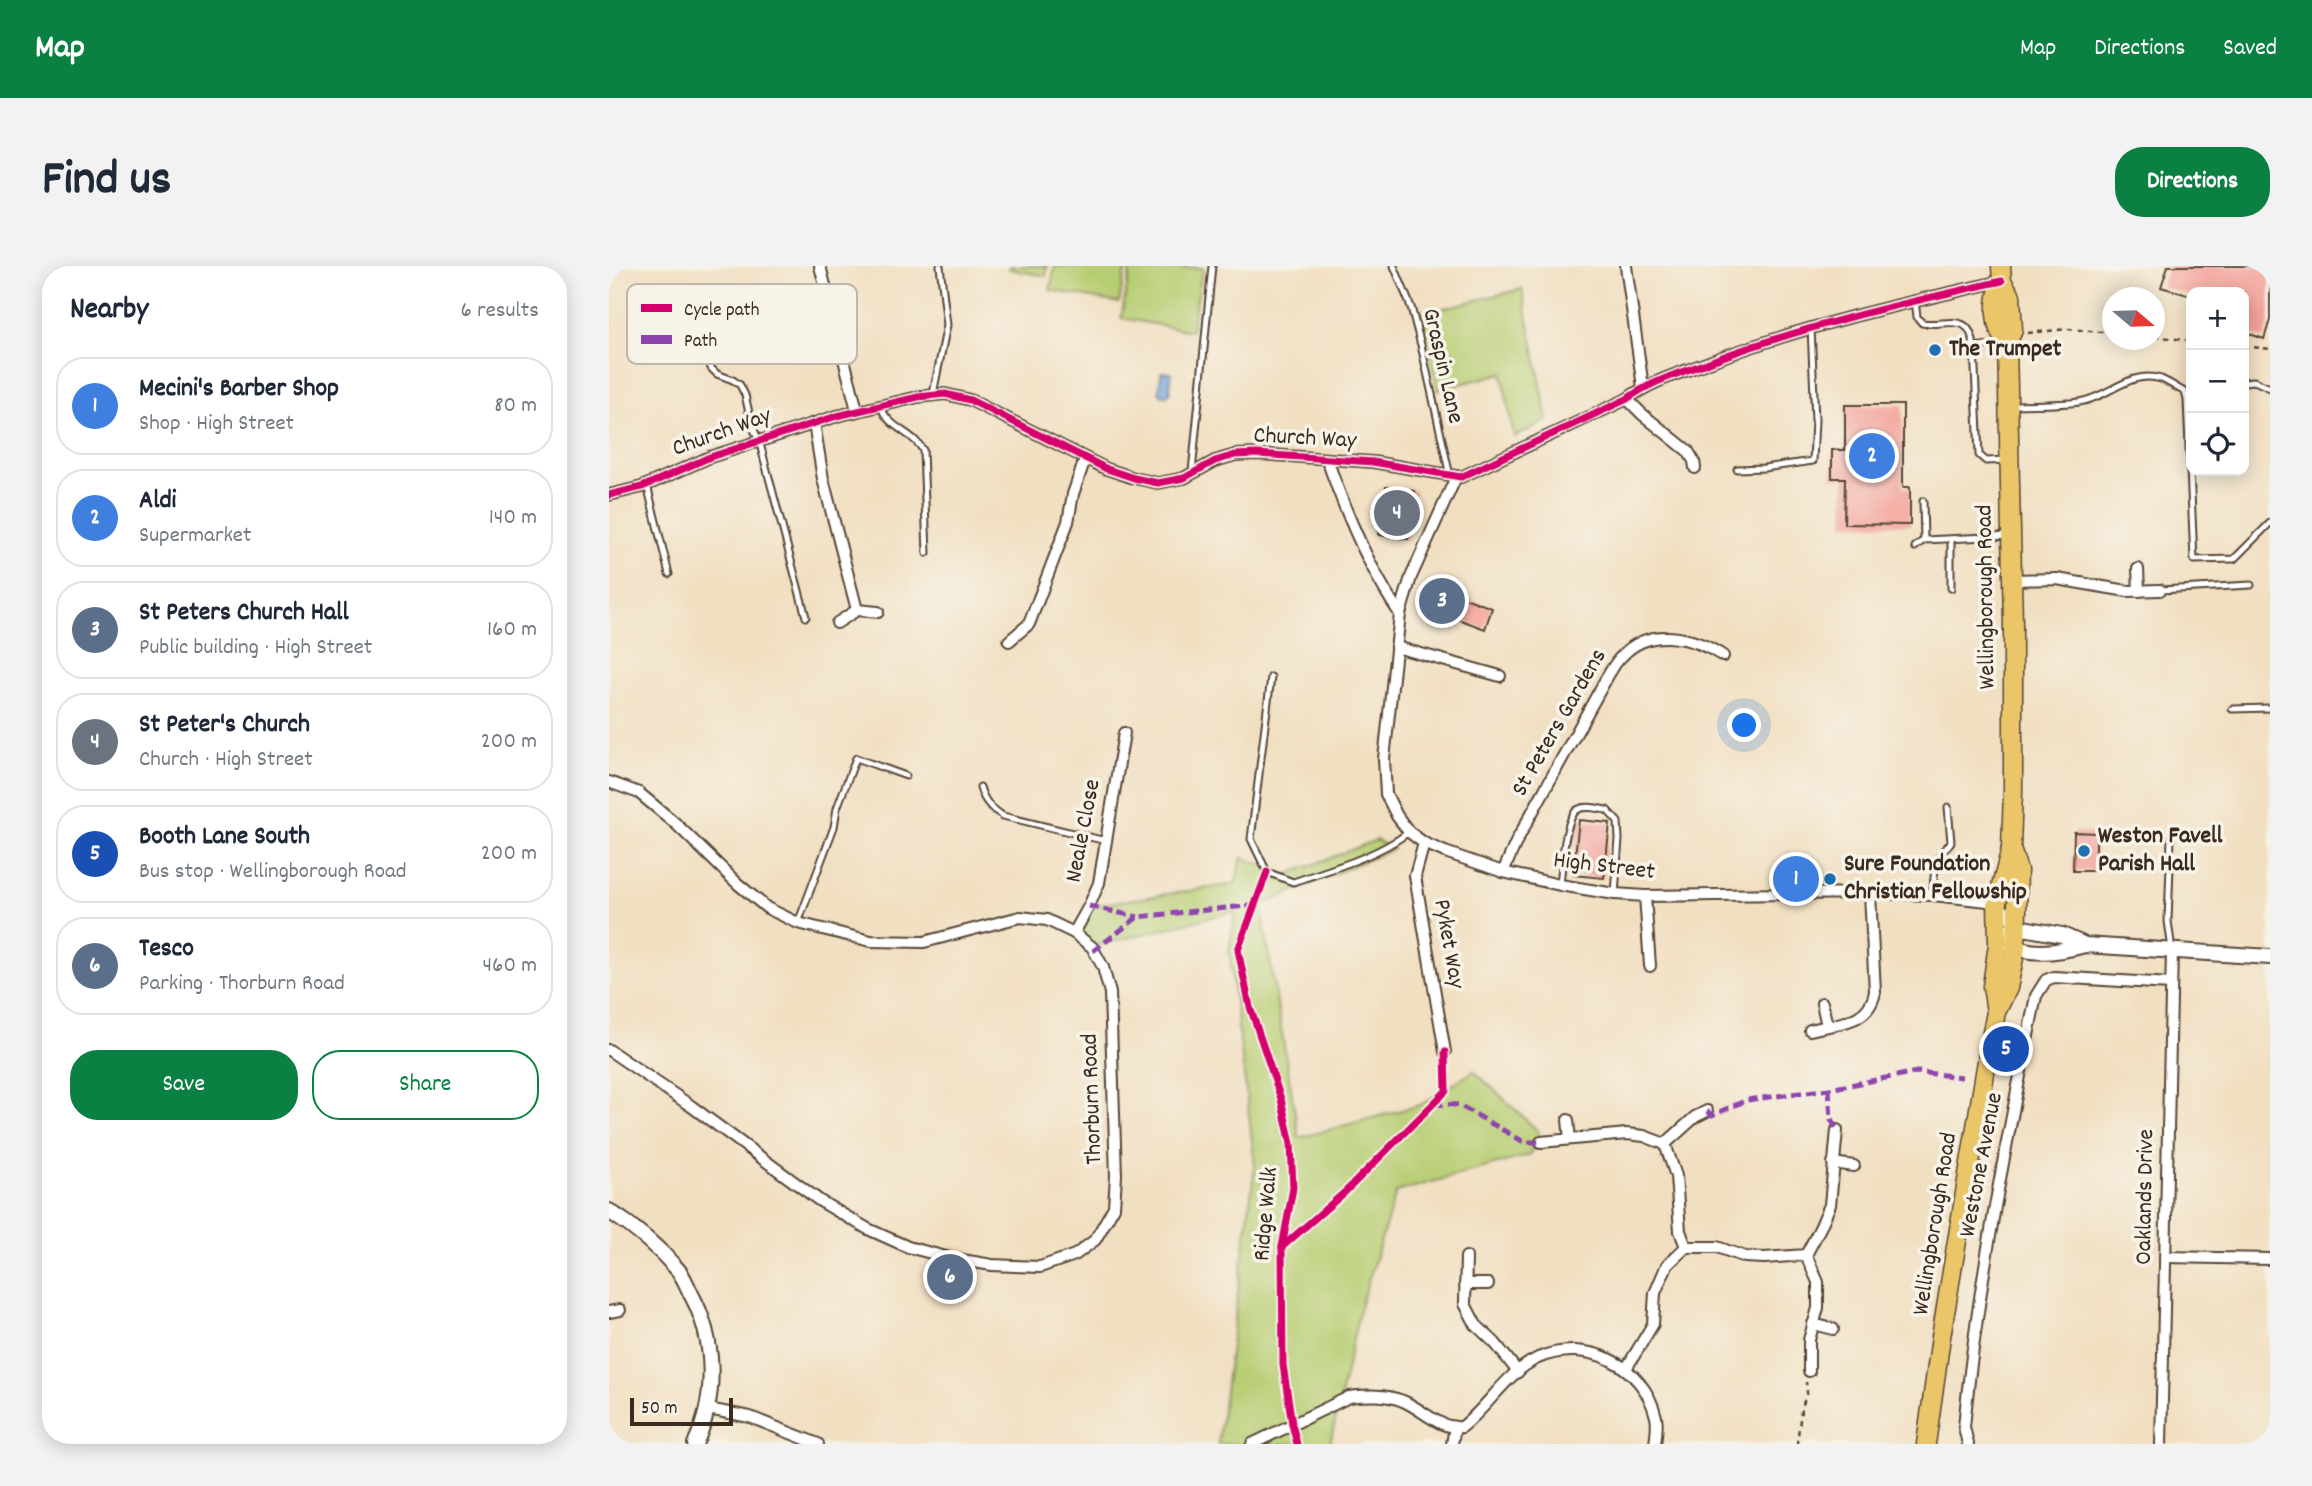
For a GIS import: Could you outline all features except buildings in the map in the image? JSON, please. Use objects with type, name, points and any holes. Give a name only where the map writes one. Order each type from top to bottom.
[{"type":"main road","name":"Wellingborough Road","points":[[1996,1012],[1992,986],[1998,934],[1997,902],[2011,849],[2010,405],[2014,339],[1998,332],[1995,295],[2001,273]]},
{"type":"main road","name":"Wellingborough Road","points":[[1926,1444],[1941,1337],[1996,1012],[2008,988],[2016,948],[2018,870],[2011,849]]},
{"type":"street","points":[[820,266],[825,284]]},
{"type":"street","points":[[1626,266],[1643,387]]},
{"type":"street","points":[[1453,477],[1467,475],[1627,399],[1643,387],[1811,327],[1915,300],[2001,273]]},
{"type":"street","points":[[845,364],[857,410]]},
{"type":"street","name":"Church Way","points":[[609,495],[647,485],[710,457],[759,440],[857,410],[946,394],[970,400],[1085,459],[1144,481],[1174,481],[1215,461],[1235,455],[1257,454],[1373,462],[1453,477]]},
{"type":"street","points":[[1627,399],[1688,451],[1695,468]]},
{"type":"street","points":[[814,424],[823,479],[857,610]]},
{"type":"street","points":[[1009,641],[1029,624],[1068,522],[1073,494],[1085,459]]},
{"type":"street","points":[[1327,459],[1343,507],[1386,593],[1400,614]]},
{"type":"street","name":"High Street","points":[[1453,477],[1411,577],[1400,614],[1384,759],[1386,794],[1409,832],[1424,843],[1503,872],[1615,894],[1645,896],[1870,893],[1933,895],[1997,902]]},
{"type":"street","points":[[2138,569],[2139,591]]},
{"type":"street","points":[[2012,580],[2057,579],[2127,591],[2160,590]]},
{"type":"street","points":[[837,623],[857,610],[878,612]]},
{"type":"street","name":"St Peters Gardens","points":[[1503,872],[1517,840],[1621,656],[1638,643],[1659,637],[1682,638],[1707,645],[1723,656]]},
{"type":"street","points":[[1396,647],[1500,676]]},
{"type":"street","name":"Neale Close","points":[[1074,933],[1099,883],[1124,733]]},
{"type":"street","name":"Thorburn Road","points":[[609,782],[639,793],[767,908],[798,923],[871,941],[924,942],[1020,917],[1047,920],[1074,933],[1091,947],[1103,967],[1110,993],[1116,1175],[1114,1207],[1095,1240],[1075,1255],[1040,1267],[992,1265],[908,1247],[820,1201],[691,1106],[609,1050]]},
{"type":"street","name":"Pyket Way","points":[[1424,843],[1415,876],[1445,1052]]},
{"type":"street","points":[[1810,1030],[1857,1020],[1873,1001],[1875,992],[1870,893]]},
{"type":"street","points":[[1645,896],[1650,966]]},
{"type":"street","points":[[1997,902],[2018,927]]},
{"type":"street","points":[[1998,934],[2018,927],[2062,935],[2085,945],[2270,957]]},
{"type":"street","points":[[1998,934],[2016,948],[2061,952],[2085,945]]},
{"type":"street","name":"Oaklands Drive","points":[[2161,1444],[2172,951]]},
{"type":"street","name":"Westone Avenue","points":[[1968,1444],[1963,1427],[1983,1271],[2036,996],[2046,980],[2053,977],[2171,984]]},
{"type":"street","points":[[1822,1003],[1827,1026]]},
{"type":"street","points":[[1665,1144],[1695,1117],[1707,1111]]},
{"type":"street","points":[[1568,1120],[1570,1139]]},
{"type":"street","points":[[1809,1371],[1809,1340],[1818,1308],[1818,1282],[1806,1255],[1830,1205],[1837,1130]]},
{"type":"street","points":[[1541,1142],[1627,1134],[1644,1136],[1665,1144]]},
{"type":"street","points":[[1665,1144],[1676,1176],[1680,1231],[1686,1247]]},
{"type":"street","points":[[1833,1163],[1854,1166]]},
{"type":"street","points":[[609,1211],[653,1246],[680,1272],[702,1314],[710,1351],[708,1409],[695,1444]]},
{"type":"street","points":[[1626,1369],[1653,1324],[1655,1293],[1667,1265],[1686,1247],[1717,1247],[1745,1257],[1806,1255]]},
{"type":"street","points":[[1466,1257],[1465,1304],[1476,1325],[1518,1371]]},
{"type":"street","points":[[2165,1257],[2270,1259]]},
{"type":"street","points":[[1465,1283],[1488,1284]]},
{"type":"street","points":[[1812,1324],[1833,1329]]},
{"type":"street","points":[[1252,1444],[1349,1397],[1366,1395],[1405,1402],[1441,1424],[1462,1427],[1518,1371],[1537,1359],[1574,1350],[1613,1359],[1639,1380],[1657,1419],[1655,1444]]},
{"type":"street","points":[[708,1409],[750,1418],[818,1444]]},
{"type":"street","points":[[1452,1444],[1455,1427]]},
{"type":"lane","points":[[933,396],[947,325],[940,266]]},
{"type":"lane","points":[[1192,472],[1212,266]]},
{"type":"lane","name":"Graspin Lane","points":[[1394,266],[1411,307],[1453,477]]},
{"type":"lane","points":[[1915,300],[1917,317],[1922,323],[1954,321],[1970,330],[1974,347],[1979,455],[1986,461],[2010,459]]},
{"type":"lane","points":[[1737,469],[1813,461],[1815,420],[1811,327]]},
{"type":"lane","points":[[1974,347],[2014,339]]},
{"type":"lane","points":[[710,364],[717,374],[740,386],[745,395],[806,617]]},
{"type":"lane","points":[[2010,405],[2079,402],[2098,397],[2132,378],[2147,376],[2163,379],[2186,391]]},
{"type":"lane","points":[[2249,382],[2270,388]]},
{"type":"lane","points":[[880,405],[884,416],[892,425],[917,441],[923,450],[927,554]]},
{"type":"lane","points":[[2188,413],[2195,560],[2234,559],[2270,523]]},
{"type":"lane","points":[[647,485],[669,574]]},
{"type":"lane","points":[[1923,501],[1924,540]]},
{"type":"lane","points":[[1915,547],[1924,540],[2011,536]]},
{"type":"lane","points":[[1951,540],[1951,588]]},
{"type":"lane","points":[[2160,590],[2251,585]]},
{"type":"lane","points":[[1271,677],[1251,839],[1267,872],[1293,882],[1389,845],[1409,832]]},
{"type":"lane","points":[[2232,709],[2270,708]]},
{"type":"lane","points":[[798,923],[834,827],[837,808],[856,758],[906,776]]},
{"type":"lane","points":[[980,787],[983,797],[1003,816],[1106,841]]},
{"type":"lane","points":[[1560,885],[1567,828],[1573,813],[1577,809],[1587,807],[1607,810],[1618,822],[1615,894]]},
{"type":"lane","points":[[1933,895],[1934,870],[1938,856],[1951,842],[1948,807]]},
{"type":"lane","points":[[2171,838],[2168,921],[2172,951]]},
{"type":"path","points":[[2014,339],[2068,329],[2102,332]]},
{"type":"path","points":[[2165,337],[2186,340]]},
{"type":"path","points":[[2249,347],[2270,349]]},
{"type":"path","points":[[1797,1444],[1801,1411],[1807,1391],[1806,1372],[1809,1371]]},
{"type":"green space","points":[[1010,266],[1047,266],[1046,276],[1009,269]]},
{"type":"green space","points":[[1055,266],[1126,266],[1119,303],[1050,290]]},
{"type":"green space","points":[[1131,266],[1203,268],[1191,331],[1121,318]]},
{"type":"green space","points":[[1522,289],[1548,420],[1514,437],[1502,373],[1438,390],[1419,314]]},
{"type":"green space","points":[[1376,840],[1393,849],[1261,905],[1299,1138],[1420,1105],[1474,1071],[1539,1132],[1530,1155],[1396,1192],[1360,1307],[1330,1444],[1218,1444],[1255,1165],[1229,951],[1235,911],[1092,947],[1074,933],[1089,906],[1235,884],[1242,857],[1286,875]]},
{"type":"water","points":[[1161,372],[1172,373],[1169,394],[1165,396],[1159,393]]},
{"type":"marked path","points":[[1093,951],[1138,917],[1255,905]]},
{"type":"marked path","points":[[1089,906],[1138,917]]},
{"type":"marked path","points":[[1707,1111],[1712,1115],[1747,1100],[1829,1089],[1917,1072],[1962,1077]]},
{"type":"marked path","points":[[1829,1089],[1831,1119],[1837,1130]]},
{"type":"marked path","points":[[1433,1104],[1459,1105],[1524,1142],[1541,1142]]},
{"type":"cycle path","points":[[609,495],[642,487],[710,457],[837,416],[918,397],[945,394],[970,400],[1107,469],[1158,483],[1184,478],[1215,461],[1235,455],[1257,454],[1373,462],[1461,477],[1627,399],[1656,382],[1745,349],[1854,316],[2002,281]]},
{"type":"cycle path","name":"Ridge Walk","points":[[1267,872],[1238,950],[1250,1007],[1281,1099],[1291,1144],[1293,1188],[1282,1247],[1283,1365],[1297,1444]]},
{"type":"cycle path","name":"Ridge Walk","points":[[1282,1247],[1345,1192],[1446,1091],[1445,1052]]},
{"type":"place","name":"The Trumpet","points":[[1935,350]]},
{"type":"place","name":"Aldi","points":[[1872,456]]},
{"type":"place","name":"St Peter's Church","points":[[1397,513]]},
{"type":"place","name":"St Peters Church Hall","points":[[1442,601]]},
{"type":"place","name":"Weston Favell Parish Hall","points":[[2084,851]]},
{"type":"place","name":"Mecini's Barber Shop","points":[[1796,879]]},
{"type":"place","name":"Sure Foundation Christian Fellowship","points":[[1830,879]]},
{"type":"place","name":"Booth Lane South","points":[[2006,1049]]},
{"type":"place","name":"Tesco","points":[[950,1277]]}]
